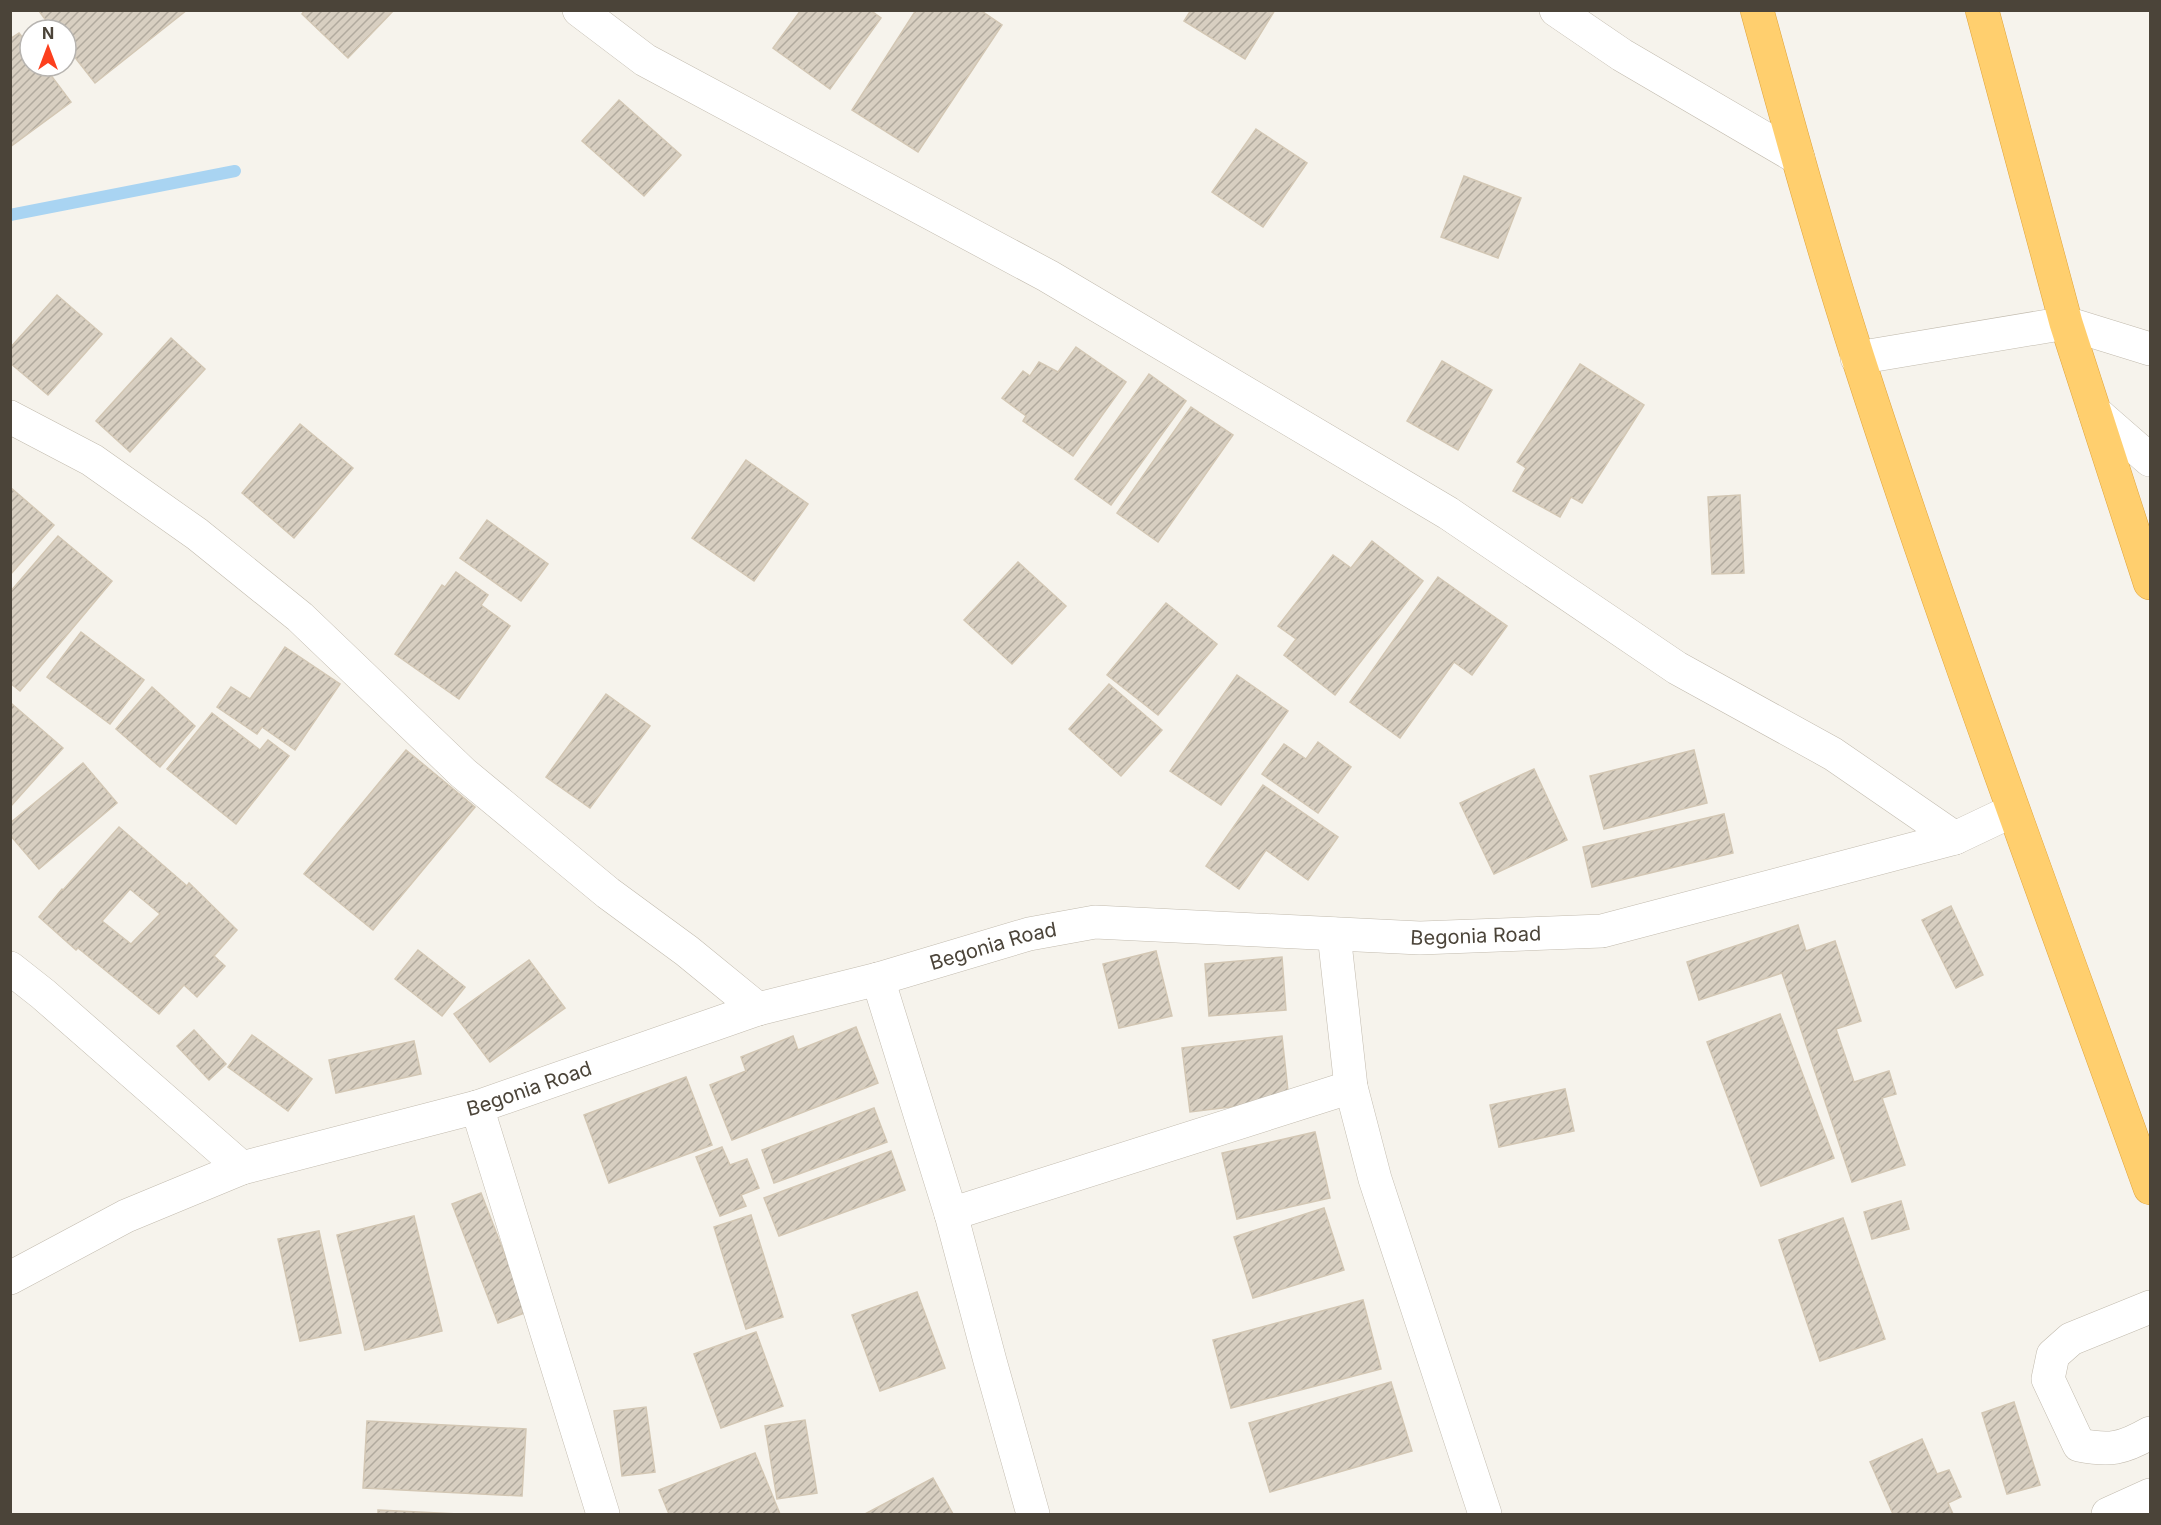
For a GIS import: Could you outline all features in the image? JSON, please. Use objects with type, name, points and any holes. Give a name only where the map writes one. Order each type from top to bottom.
[{"type":"highway","points":[[1757,10],[1857,358],[2012,811],[2151,1188]]},
{"type":"highway","points":[[1982,10],[2066,323],[2151,583]]},
{"type":"street","points":[[579,10],[645,60],[1048,276],[1448,513],[1677,668],[1833,754],[1955,838]]},
{"type":"street","points":[[1556,10],[1622,55],[1798,158]]},
{"type":"street","points":[[1857,358],[2066,323],[2151,349]]},
{"type":"street","points":[[2095,412],[2151,460]]},
{"type":"street","points":[[10,417],[92,460],[197,534],[300,617],[462,773],[609,893],[687,951],[758,1009]]},
{"type":"street","name":"Begonia Road","points":[[10,1278],[126,1216],[242,1168],[477,1107],[758,1009],[878,979],[1029,934],[1095,922],[1420,938],[1602,931],[1955,838],[2012,811]]},
{"type":"street","points":[[1334,934],[1351,1087],[1375,1179],[1485,1515]]},
{"type":"street","points":[[10,968],[43,993],[242,1168]]},
{"type":"street","points":[[878,979],[951,1214],[1033,1515]]},
{"type":"street","points":[[951,1214],[1351,1087]]},
{"type":"street","points":[[477,1107],[603,1515]]},
{"type":"street","points":[[2151,1307],[2071,1339],[2053,1355],[2048,1379],[2079,1445],[2104,1449],[2133,1443],[2151,1433]]},
{"type":"street","points":[[2108,1515],[2151,1495]]},
{"type":"building","points":[[187,10],[95,83],[78,61],[78,18],[44,18],[39,11]]},
{"type":"building","points":[[305,10],[394,10],[348,58],[302,14]]},
{"type":"building","points":[[801,10],[870,10],[881,18],[830,89],[773,48]]},
{"type":"building","points":[[916,10],[980,10],[1002,25],[918,152],[852,110]]},
{"type":"building","points":[[1191,10],[1275,10],[1245,59],[1184,21]]},
{"type":"building","points":[[18,34],[18,78],[53,78],[71,102],[10,147],[10,39]]},
{"type":"building","points":[[619,100],[681,155],[644,196],[582,141]]},
{"type":"building","points":[[1256,129],[1307,163],[1263,227],[1212,192]]},
{"type":"building","points":[[1464,176],[1521,198],[1498,258],[1441,237]]},
{"type":"building","points":[[57,295],[102,334],[48,395],[10,363],[10,348]]},
{"type":"building","points":[[171,338],[205,369],[130,452],[96,421]]},
{"type":"building","points":[[1076,347],[1126,382],[1073,456],[1023,421],[1026,416],[1002,398],[1023,371],[1030,376],[1039,362],[1058,372]]},
{"type":"building","points":[[1442,361],[1492,390],[1458,450],[1407,421]]},
{"type":"building","points":[[1580,364],[1644,405],[1582,503],[1571,497],[1560,517],[1513,491],[1526,468],[1517,462]]},
{"type":"building","points":[[1149,374],[1186,401],[1111,505],[1075,479]]},
{"type":"building","points":[[1191,407],[1233,435],[1158,542],[1117,513]]},
{"type":"building","points":[[300,424],[353,468],[294,538],[242,493]]},
{"type":"building","points":[[746,460],[808,504],[754,581],[692,538]]},
{"type":"building","points":[[10,487],[54,525],[10,575]]},
{"type":"building","points":[[1740,495],[1744,573],[1712,574],[1708,497]]},
{"type":"building","points":[[487,520],[548,564],[521,601],[460,558]]},
{"type":"building","points":[[58,536],[112,581],[20,691],[10,683],[10,592]]},
{"type":"building","points":[[1372,541],[1423,581],[1335,695],[1284,655],[1296,639],[1278,626],[1333,555],[1351,568]]},
{"type":"building","points":[[1018,562],[1066,606],[1012,664],[964,620]]},
{"type":"building","points":[[456,572],[488,595],[481,605],[510,626],[459,699],[395,654],[442,585],[445,587]]},
{"type":"building","points":[[1438,577],[1507,626],[1472,675],[1454,662],[1400,738],[1350,702]]},
{"type":"building","points":[[1166,603],[1217,644],[1158,715],[1107,675]]},
{"type":"building","points":[[81,632],[144,680],[110,724],[47,677]]},
{"type":"building","points":[[285,647],[340,684],[295,750],[262,727],[257,734],[217,707],[231,687],[250,699]]},
{"type":"building","points":[[1237,675],[1288,711],[1221,805],[1170,771]]},
{"type":"building","points":[[1109,684],[1162,730],[1121,776],[1069,729]]},
{"type":"building","points":[[152,687],[195,726],[160,767],[116,729]]},
{"type":"building","points":[[606,694],[650,726],[590,808],[546,777]]},
{"type":"building","points":[[12,704],[63,748],[10,807],[10,706]]},
{"type":"building","points":[[212,713],[260,750],[268,740],[289,756],[236,824],[167,769]]},
{"type":"building","points":[[1318,742],[1351,767],[1318,813],[1262,774],[1284,744],[1306,759]]},
{"type":"building","points":[[406,750],[475,807],[373,930],[304,874]]},
{"type":"building","points":[[1694,750],[1707,803],[1604,829],[1590,776]]},
{"type":"building","points":[[83,763],[117,803],[39,869],[10,835],[10,823]]},
{"type":"building","points":[[1534,769],[1567,840],[1494,874],[1460,803]]},
{"type":"building","points":[[1263,785],[1338,837],[1308,880],[1266,850],[1239,889],[1206,866]]},
{"type":"building","points":[[1724,814],[1733,853],[1592,887],[1583,847]]},
{"type":"building","points":[[119,827],[187,886],[189,883],[237,930],[214,956],[225,966],[197,997],[184,985],[159,1014],[78,948],[76,950],[39,917]],"holes":[[[130,889],[160,914],[131,944],[102,921]]]},
{"type":"building","points":[[1951,906],[1983,975],[1956,988],[1922,920]]},
{"type":"building","points":[[1798,925],[1806,951],[1835,941],[1861,1021],[1836,1029],[1854,1082],[1889,1071],[1896,1094],[1882,1098],[1905,1165],[1852,1182],[1782,973],[1699,1000],[1687,962]]},
{"type":"building","points":[[418,950],[465,987],[442,1016],[395,979]]},
{"type":"building","points":[[1156,951],[1172,1016],[1119,1028],[1103,964]]},
{"type":"building","points":[[1282,957],[1286,1010],[1209,1016],[1205,964]]},
{"type":"building","points":[[529,960],[565,1008],[490,1062],[454,1014]]},
{"type":"building","points":[[1780,1014],[1834,1158],[1761,1186],[1707,1042]]},
{"type":"building","points":[[856,1027],[878,1083],[732,1140],[710,1085],[746,1071],[741,1057],[793,1036],[798,1050]]},
{"type":"building","points":[[194,1030],[226,1064],[209,1080],[177,1046]]},
{"type":"building","points":[[252,1035],[312,1079],[288,1111],[228,1067]]},
{"type":"building","points":[[1282,1036],[1289,1100],[1190,1112],[1182,1048]]},
{"type":"building","points":[[414,1041],[421,1074],[336,1093],[329,1060]]},
{"type":"building","points":[[686,1077],[712,1145],[609,1183],[584,1115]]},
{"type":"building","points":[[1565,1089],[1574,1131],[1499,1147],[1490,1105]]},
{"type":"building","points":[[874,1108],[887,1142],[774,1183],[762,1150]]},
{"type":"building","points":[[1315,1132],[1330,1198],[1237,1219],[1222,1153]]},
{"type":"building","points":[[722,1147],[730,1165],[747,1159],[759,1188],[741,1195],[746,1206],[720,1216],[696,1157]]},
{"type":"building","points":[[891,1151],[905,1190],[779,1236],[764,1198]]},
{"type":"building","points":[[481,1193],[527,1312],[498,1323],[452,1204]]},
{"type":"building","points":[[1901,1201],[1909,1229],[1872,1239],[1864,1212]]},
{"type":"building","points":[[1324,1208],[1344,1270],[1253,1298],[1234,1237]]},
{"type":"building","points":[[751,1215],[783,1317],[746,1329],[714,1227]]},
{"type":"building","points":[[414,1216],[442,1331],[365,1350],[337,1235]]},
{"type":"building","points":[[1843,1218],[1885,1339],[1820,1361],[1779,1240]]},
{"type":"building","points":[[319,1231],[341,1333],[300,1341],[278,1239]]},
{"type":"building","points":[[917,1292],[945,1368],[880,1391],[852,1315]]},
{"type":"building","points":[[1363,1300],[1381,1369],[1231,1408],[1213,1340]]},
{"type":"building","points":[[756,1332],[783,1406],[721,1428],[694,1354]]},
{"type":"building","points":[[1391,1382],[1412,1451],[1270,1492],[1249,1423]]},
{"type":"building","points":[[2014,1402],[2040,1485],[2007,1494],[1982,1413]]},
{"type":"building","points":[[646,1407],[655,1472],[622,1476],[614,1411]]},
{"type":"building","points":[[805,1420],[817,1493],[777,1499],[765,1426]]},
{"type":"building","points":[[367,1421],[526,1429],[522,1496],[363,1488]]},
{"type":"building","points":[[1922,1439],[1937,1474],[1949,1470],[1961,1497],[1948,1503],[1953,1514],[1893,1514],[1870,1462]]},
{"type":"building","points":[[755,1453],[780,1514],[669,1514],[659,1490]]},
{"type":"building","points":[[933,1478],[953,1514],[865,1514]]},
{"type":"building","points":[[378,1510],[459,1514],[378,1514]]},
{"type":"waterway","points":[[10,215],[235,171]]}]
